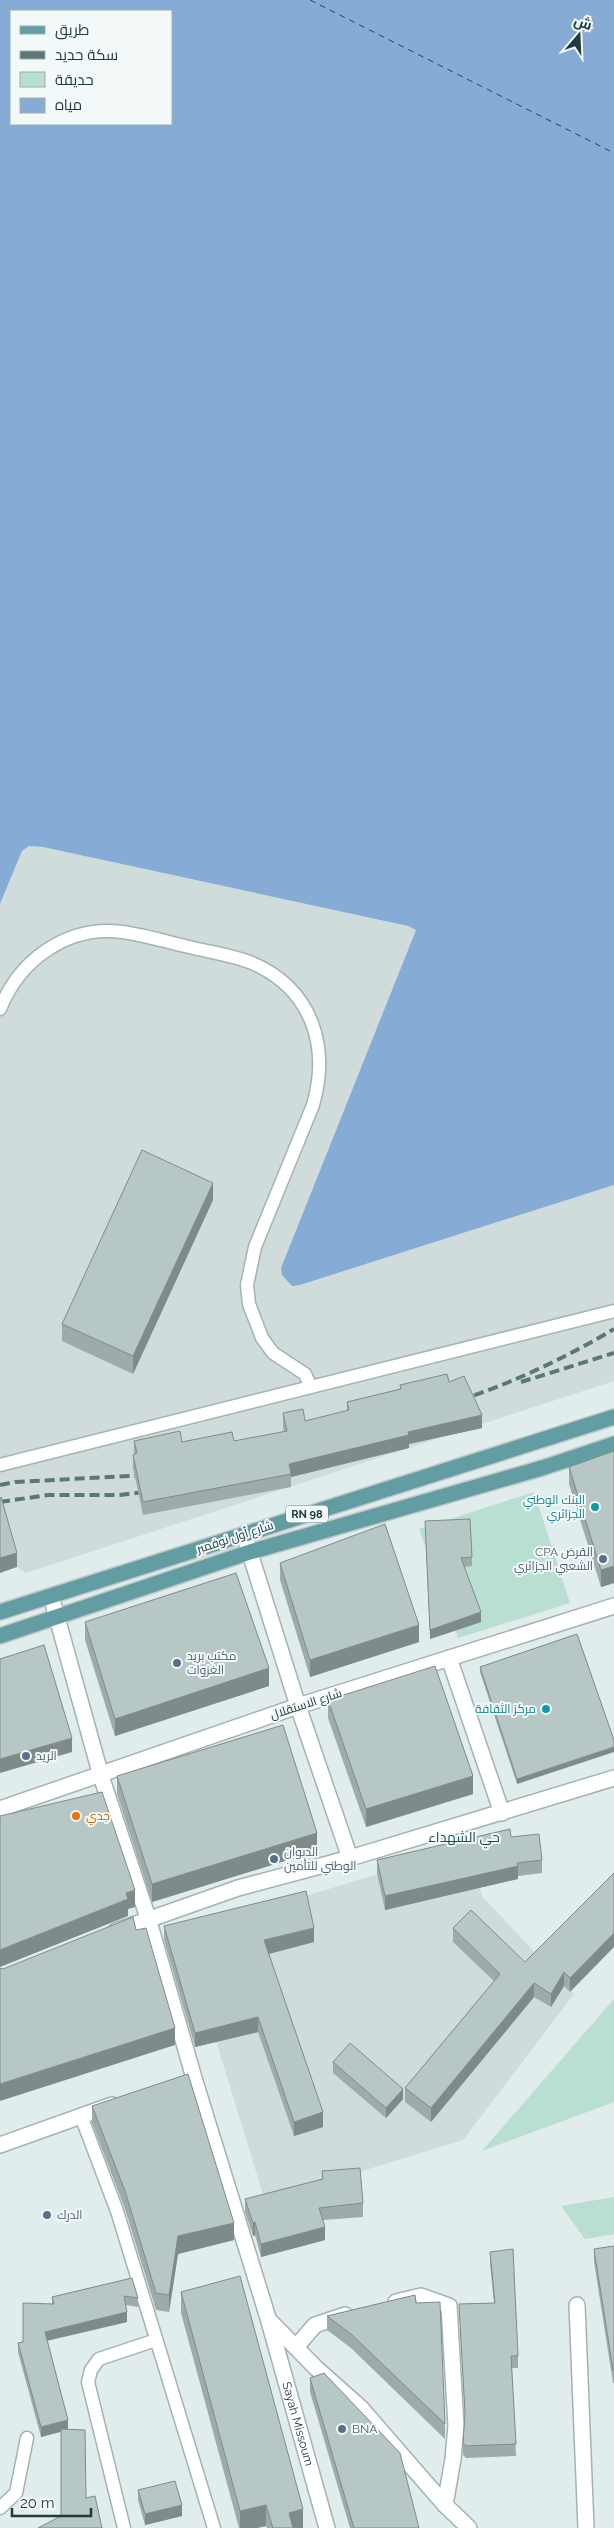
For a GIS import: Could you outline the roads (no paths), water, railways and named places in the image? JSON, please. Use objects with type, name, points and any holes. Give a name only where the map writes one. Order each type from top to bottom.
[{"type":"main road","name":"شارع أول نوفمبر","points":[[0,1612],[614,1417]]},
{"type":"main road","name":"شارع أول نوفمبر","points":[[0,1636],[56,1615],[250,1552],[542,1468],[614,1444]]},
{"type":"street","points":[[244,1534],[298,1706],[350,1858]]},
{"type":"street","name":"Sayah Missoum","points":[[51,1596],[101,1776],[148,1918],[189,2080],[268,2318],[328,2528]]},
{"type":"street","name":"شارع الاستقلال","points":[[0,1809],[101,1776],[298,1706],[614,1606]]},
{"type":"street","points":[[449,1658],[502,1813]]},
{"type":"street","points":[[101,1936],[238,1888],[350,1858],[614,1778]]},
{"type":"street","points":[[0,2145],[128,2100]]},
{"type":"street","points":[[382,2306],[421,2296],[437,2300],[449,2306],[456,2426],[445,2505]]},
{"type":"street","points":[[577,2305],[586,2528]]},
{"type":"street","points":[[296,2347],[315,2324],[363,2311]]},
{"type":"street","points":[[268,2318],[316,2368],[360,2406],[445,2505],[468,2528]]},
{"type":"lane","points":[[0,1009],[12,984],[38,955],[70,938],[104,931],[138,935],[250,962],[267,971],[296,996],[315,1030],[320,1048],[321,1068],[318,1087],[313,1105],[254,1247],[247,1285],[249,1304],[262,1338],[273,1353],[304,1374],[311,1387]]},
{"type":"lane","points":[[0,1465],[614,1311]]},
{"type":"lane","points":[[81,2116],[116,2211],[214,2528]]},
{"type":"lane","points":[[124,2528],[88,2382],[91,2370],[99,2359],[156,2340]]},
{"type":"lane","points":[[0,2508],[16,2493],[27,2438]]},
{"type":"water","points":[[0,0],[614,0],[614,1185],[292,1286],[282,1275],[281,1268],[416,930],[408,926],[43,847],[29,846],[22,851],[0,904]]},
{"type":"railway","points":[[460,1400],[539,1369],[614,1329]]},
{"type":"railway","points":[[521,1382],[614,1353]]},
{"type":"railway","points":[[0,1485],[15,1482],[148,1475]]},
{"type":"railway","points":[[0,1502],[48,1495],[120,1495],[152,1491]]},
{"type":"place","name":"البنك الوطني الجزائري","points":[[595,1507]]},
{"type":"place","name":"CPA القرض الشعبي الجزائري","points":[[603,1559]]},
{"type":"place","name":"مكتب بريد الغزوات","points":[[177,1663]]},
{"type":"place","name":"مركز الثقافة","points":[[546,1709]]},
{"type":"place","name":"الريد","points":[[26,1756]]},
{"type":"place","name":"جدي","points":[[76,1816]]},
{"type":"place","name":"الديوان الوطني للتأمين","points":[[274,1859]]},
{"type":"place","name":"الدرك","points":[[47,2215]]},
{"type":"place","name":"BNA","points":[[342,2429]]},
{"type":"district","name":"حي الشهداء","points":[[464,1837]]}]
